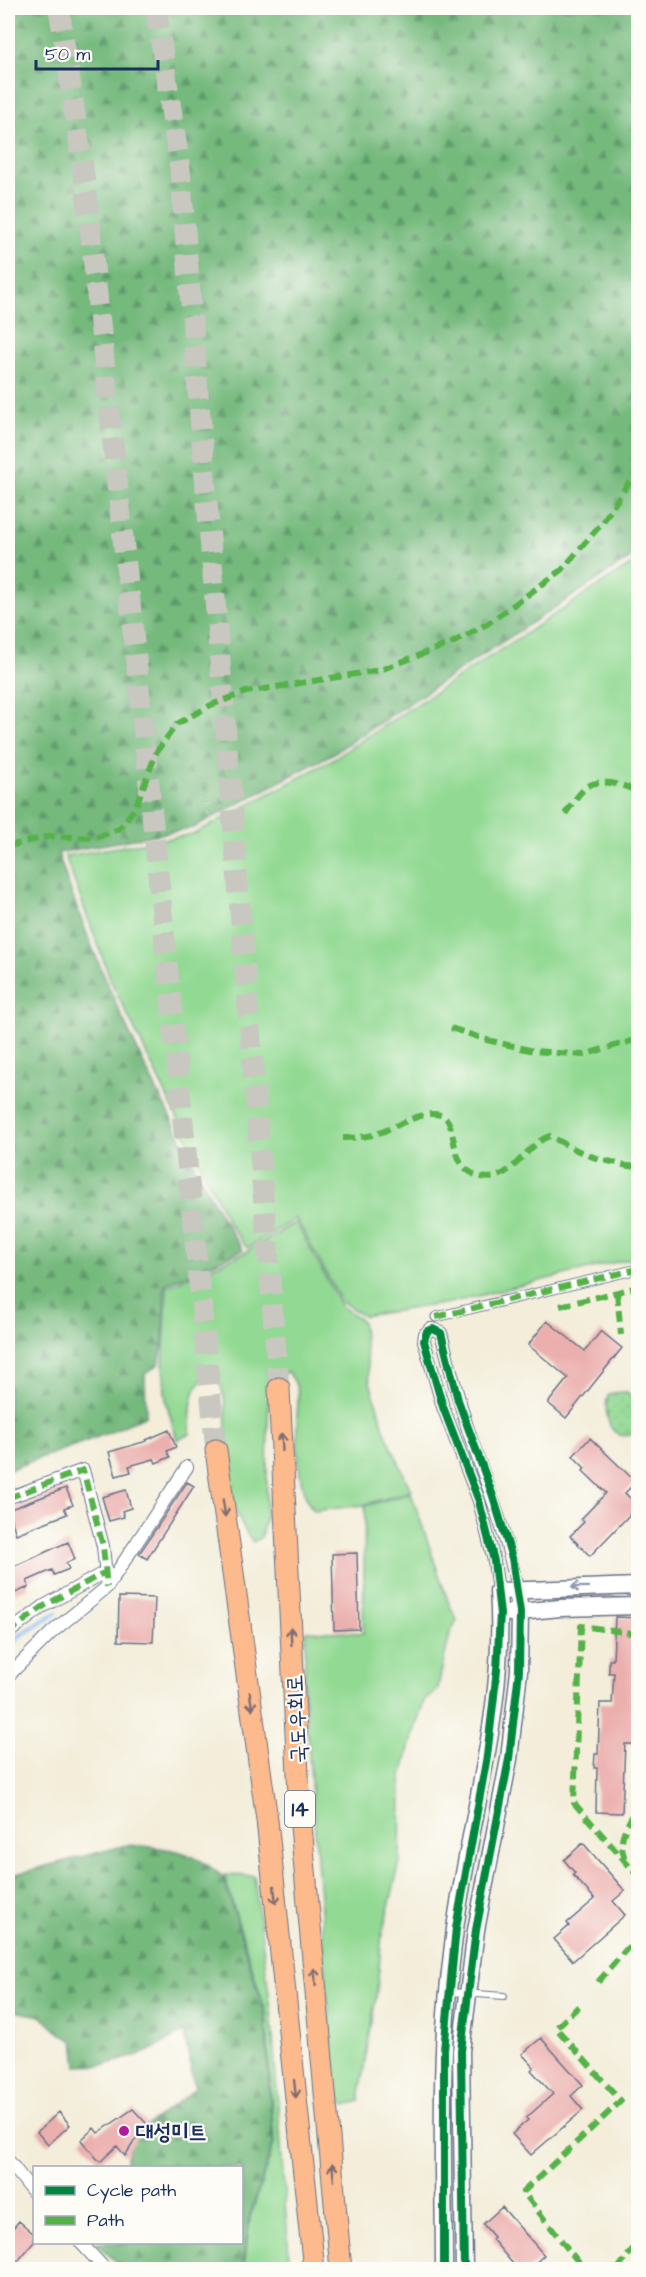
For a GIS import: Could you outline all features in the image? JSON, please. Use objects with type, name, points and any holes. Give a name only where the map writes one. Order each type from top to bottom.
[{"type":"highway","name":"국도우회로","points":[[279,1388],[300,1815],[341,2270]]},
{"type":"highway","name":"국도우회로","points":[[216,1450],[267,1820],[314,2270]]},
{"type":"street","points":[[436,1317],[639,1269]]},
{"type":"street","points":[[444,2270],[444,2050],[456,1928],[487,1756],[497,1670],[500,1614],[494,1561],[479,1501],[443,1407],[424,1341],[425,1334],[430,1329],[439,1331],[441,1334],[458,1400],[493,1496],[512,1558],[520,1612],[519,1655],[509,1759],[479,1909],[461,2051],[464,2270]]},
{"type":"street","points":[[8,1676],[52,1632],[107,1587],[187,1467]]},
{"type":"street","points":[[8,1498],[82,1470],[103,1546],[107,1587]]},
{"type":"street","points":[[8,1633],[44,1606],[105,1572]]},
{"type":"street","points":[[498,1591],[639,1586]]},
{"type":"street","points":[[500,1614],[560,1608],[639,1606]]},
{"type":"street","points":[[519,1655],[530,1630],[539,1620],[560,1608]]},
{"type":"street","points":[[8,2160],[33,2192]]},
{"type":"street","points":[[82,2244],[106,2270]]},
{"type":"lane","points":[[449,1992],[504,1996]]},
{"type":"green space","points":[[8,8],[638,8],[638,553],[332,754],[193,828],[58,853],[98,962],[129,1033],[210,1195],[243,1250],[165,1285],[163,1342],[159,1364],[145,1374],[146,1415],[111,1432],[8,1470]]},
{"type":"green space","points":[[638,560],[638,1257],[449,1303],[363,1316],[341,1301],[296,1218],[247,1248],[229,1224],[111,981],[65,856],[194,834],[330,761]]},
{"type":"green space","points":[[296,1222],[341,1306],[362,1321],[370,1382],[384,1429],[411,1491],[363,1505],[314,1511],[305,1494],[298,1458],[298,1391],[288,1372],[274,1375],[269,1385],[266,1515],[261,1537],[253,1542],[238,1517],[230,1488],[224,1400],[222,1388],[215,1379],[207,1376],[196,1388],[192,1402],[190,1434],[177,1440],[166,1401],[163,1366],[167,1287],[246,1252]]},
{"type":"green space","points":[[627,1392],[638,1403],[638,1433],[623,1436],[616,1433],[609,1424],[607,1401],[608,1396],[612,1393]]},
{"type":"green space","points":[[411,1493],[449,1604],[457,1620],[450,1633],[437,1691],[424,1701],[401,1780],[400,1862],[382,1934],[377,1990],[360,2101],[345,2105],[335,2091],[304,1691],[306,1631],[363,1633],[365,1506]]},
{"type":"green space","points":[[127,1845],[178,1851],[200,1860],[223,1877],[265,2013],[273,2144],[249,2218],[243,2269],[125,2269],[96,2244],[243,2244],[243,2166],[123,2166],[134,2135],[195,2089],[184,2032],[145,2053],[105,2065],[77,2066],[74,2041],[57,2031],[41,2016],[15,2011],[8,1983],[8,1876]]},
{"type":"green space","points":[[224,1875],[254,1876],[271,2011],[290,2269],[244,2269],[250,2218],[274,2144],[266,2013]]},
{"type":"building","points":[[547,1321],[585,1351],[601,1331],[622,1348],[566,1418],[548,1403],[568,1378],[528,1345]]},
{"type":"building","points":[[169,1430],[176,1447],[167,1451],[170,1457],[156,1463],[154,1459],[129,1466],[131,1472],[116,1476],[109,1452],[147,1441]]},
{"type":"building","points":[[590,1438],[636,1482],[625,1493],[638,1506],[590,1556],[570,1536],[584,1522],[581,1519],[606,1493],[583,1471],[585,1468],[573,1456]]},
{"type":"building","points":[[187,1482],[194,1486],[147,1559],[139,1554]]},
{"type":"building","points":[[66,1488],[73,1505],[64,1508],[67,1514],[16,1534],[8,1510]]},
{"type":"building","points":[[126,1490],[131,1508],[122,1511],[124,1517],[109,1521],[102,1497]]},
{"type":"building","points":[[68,1542],[75,1559],[66,1563],[69,1569],[54,1575],[52,1570],[27,1581],[29,1587],[15,1593],[8,1569]]},
{"type":"building","points":[[357,1553],[359,1629],[334,1630],[332,1554]]},
{"type":"building","points":[[119,1597],[155,1598],[153,1642],[118,1641]]},
{"type":"building","points":[[615,1617],[639,1618],[639,1744],[625,1744],[622,1813],[596,1812],[597,1768],[594,1768],[595,1754],[598,1754],[600,1703],[612,1703],[614,1673],[609,1673],[609,1660],[613,1660]]},
{"type":"building","points":[[583,1843],[625,1891],[613,1901],[625,1915],[573,1961],[554,1939],[569,1926],[567,1923],[595,1899],[573,1875],[575,1873],[564,1860]]},
{"type":"building","points":[[541,2038],[583,2085],[571,2096],[583,2110],[531,2155],[512,2134],[553,2094],[531,2070],[534,2067],[522,2054]]},
{"type":"building","points":[[133,2109],[146,2123],[125,2156],[117,2146],[100,2162],[81,2140],[94,2128],[98,2133]]},
{"type":"building","points":[[59,2112],[70,2125],[48,2145],[37,2132]]},
{"type":"building","points":[[502,2207],[544,2255],[528,2270],[518,2270],[492,2239],[494,2237],[483,2224]]},
{"type":"building","points":[[19,2221],[33,2233],[33,2243],[18,2261],[8,2252],[8,2234]]},
{"type":"waterway","points":[[8,1650],[19,1636],[56,1613]]},
{"type":"tunnel","points":[[59,8],[85,182],[144,734],[216,1450]]},
{"type":"tunnel","points":[[156,8],[180,169],[279,1388]]},
{"type":"marked path","points":[[8,846],[50,836],[95,838],[119,829],[135,808],[157,751],[177,724],[211,705],[246,692],[380,670],[454,642],[487,624],[562,570],[602,523],[638,471]]},
{"type":"marked path","points":[[565,814],[583,790],[595,783],[618,784],[638,792]]},
{"type":"marked path","points":[[451,1028],[487,1040],[534,1051],[583,1055],[638,1039]]},
{"type":"marked path","points":[[343,1138],[375,1134],[417,1117],[433,1114],[446,1118],[461,1162],[478,1176],[490,1178],[500,1175],[509,1170],[541,1140],[550,1136],[595,1158],[628,1166],[638,1165]]},
{"type":"marked path","points":[[436,1317],[638,1269]]},
{"type":"marked path","points":[[560,1306],[638,1287]]},
{"type":"marked path","points":[[617,1292],[621,1335]]},
{"type":"marked path","points":[[8,1498],[83,1470],[103,1546],[107,1587]]},
{"type":"marked path","points":[[8,1633],[44,1606],[105,1572]]},
{"type":"marked path","points":[[638,1634],[581,1626],[574,1803],[638,1876]]},
{"type":"marked path","points":[[625,1859],[622,1849],[623,1834],[638,1798]]},
{"type":"marked path","points":[[598,1982],[638,1936]]},
{"type":"marked path","points":[[579,2006],[556,2028],[621,2101],[523,2192],[583,2268],[601,2270]]},
{"type":"marked path","points":[[617,2270],[638,2242]]},
{"type":"cycle path","points":[[444,2270],[444,2050],[456,1928],[487,1756],[497,1670],[500,1614],[494,1561],[479,1501],[443,1407],[424,1341],[427,1331],[433,1329],[441,1333],[458,1400],[493,1496],[512,1558],[520,1612],[519,1671],[509,1759],[476,1930],[461,2051],[464,2270]]},
{"type":"place","name":"대성미트","points":[[124,2131]]}]
